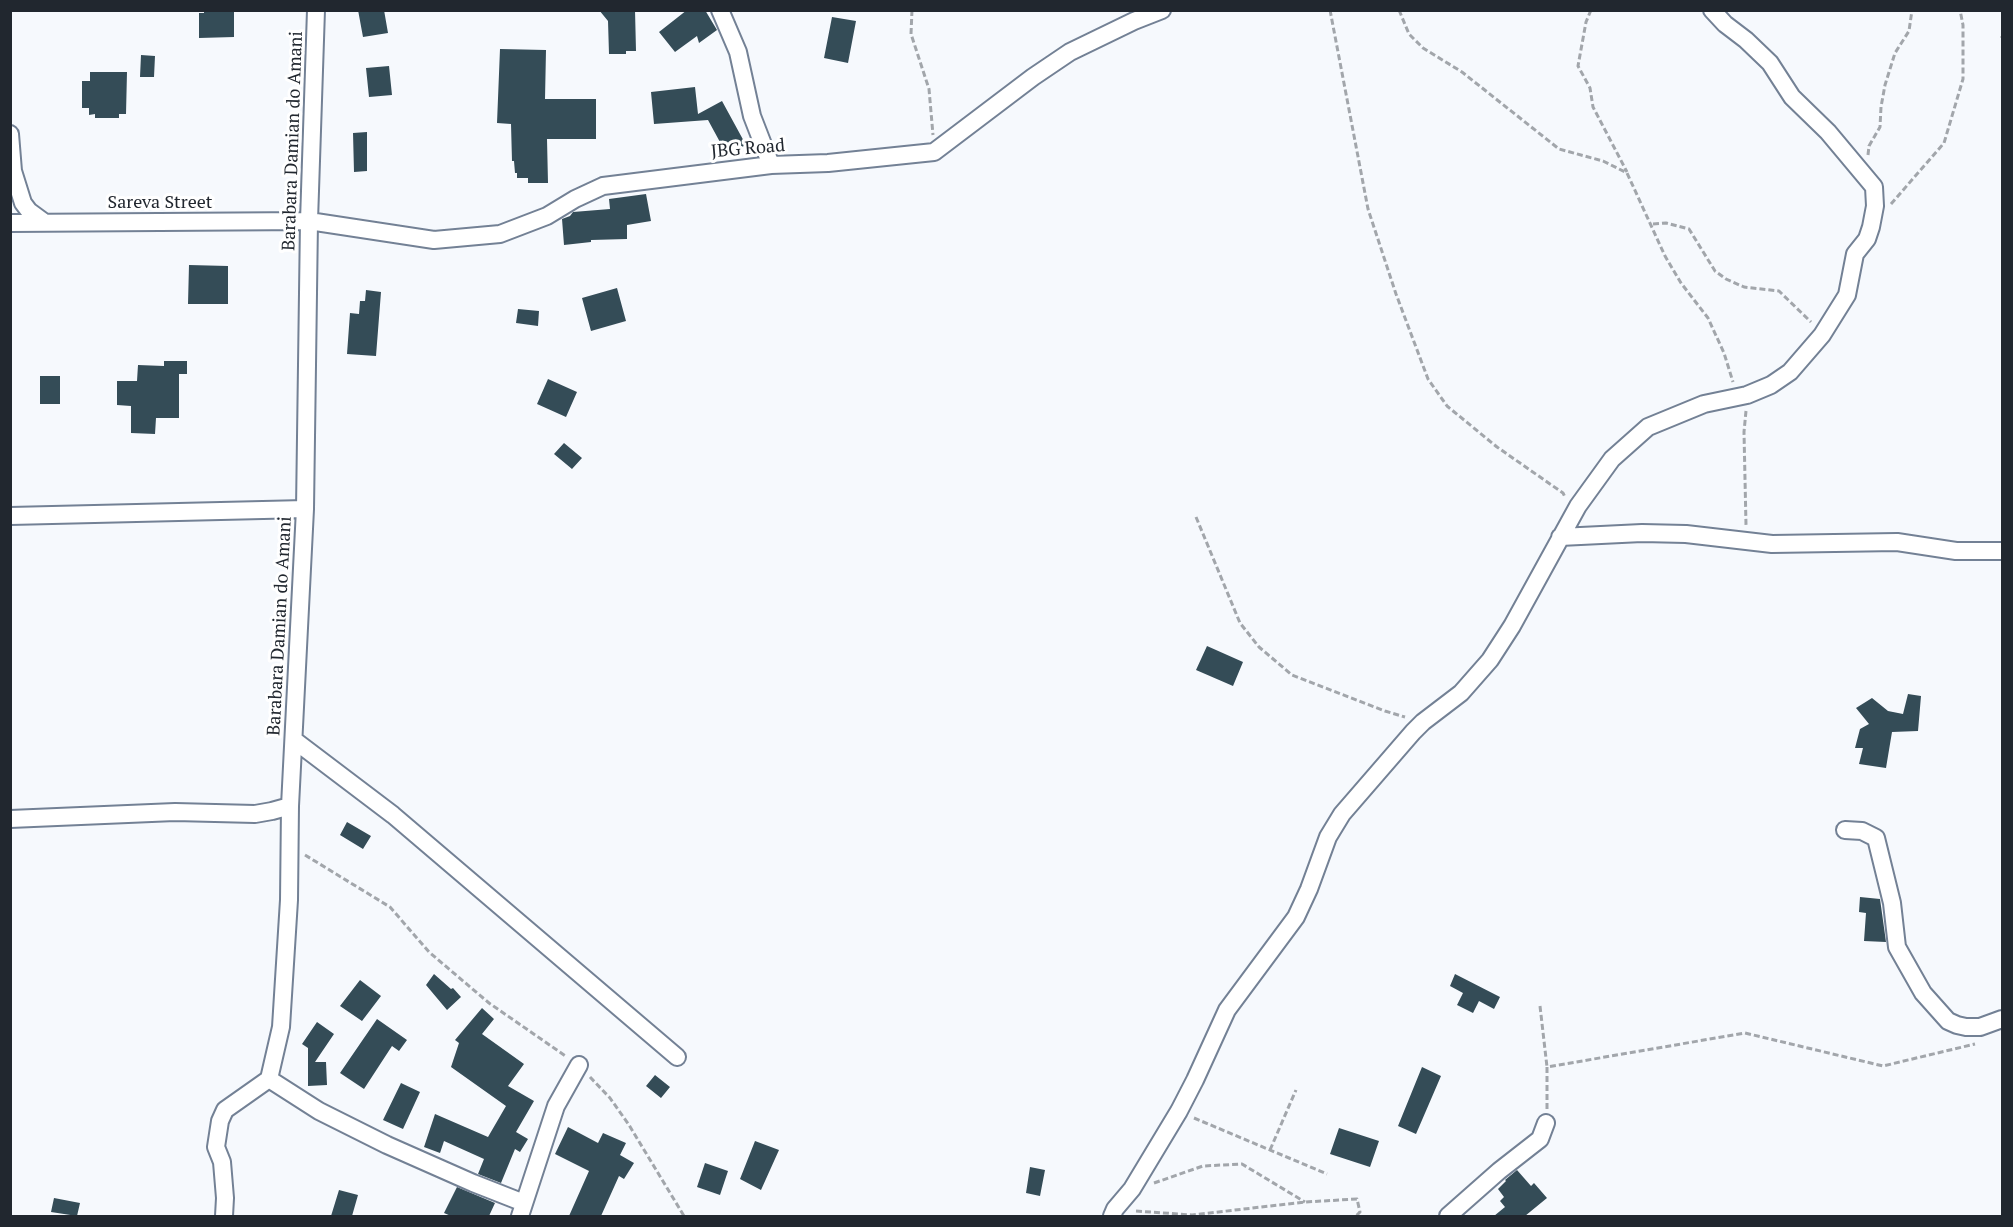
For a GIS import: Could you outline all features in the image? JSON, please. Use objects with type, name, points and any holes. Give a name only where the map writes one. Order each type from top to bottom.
[{"type":"street","name":"Barabara Damian do Amani","points":[[269,1079],[281,1027],[289,900],[290,806],[305,509],[309,221],[316,10]]},
{"type":"street","points":[[720,10],[738,52],[752,116],[771,165]]},
{"type":"street","points":[[934,153],[1032,77],[1070,52],[1162,10]]},
{"type":"street","points":[[1114,1213],[1132,1189],[1179,1111],[1227,1010],[1296,917],[1328,837],[1342,814],[1422,722],[1461,693],[1490,660],[1512,626],[1578,506],[1612,459],[1648,427],[1704,404],[1742,396],[1771,385],[1790,372],[1822,335],[1847,295],[1855,254],[1867,239],[1871,227],[1875,206],[1874,187],[1828,132],[1792,97],[1770,63],[1725,24],[1713,10]]},
{"type":"street","points":[[10,134],[12,177],[23,203],[29,211],[44,222]]},
{"type":"street","name":"JBG Road","points":[[309,221],[434,240],[501,234],[547,216],[603,186],[771,165],[828,163],[934,153]]},
{"type":"street","name":"Sareva Street","points":[[10,223],[309,221]]},
{"type":"street","points":[[10,516],[305,509]]},
{"type":"street","points":[[1565,530],[1686,534],[1772,544],[1897,542],[1956,551],[2002,551]]},
{"type":"street","points":[[294,740],[393,815],[677,1058]]},
{"type":"street","points":[[10,819],[175,812],[255,814],[272,812],[290,806]]},
{"type":"street","points":[[1845,830],[1862,831],[1876,838],[1892,903],[1897,947],[1923,993],[1943,1016],[1966,1028],[1980,1027],[2002,1019]]},
{"type":"street","points":[[224,1216],[222,1162],[216,1147],[220,1121],[225,1110],[269,1079],[319,1111],[387,1145],[472,1183],[522,1210],[556,1106],[579,1065]]},
{"type":"street","points":[[1449,1216],[1499,1171],[1540,1139],[1546,1123]]},
{"type":"path","points":[[912,10],[911,34],[929,89],[934,153]]},
{"type":"path","points":[[1330,10],[1368,209],[1396,294],[1428,379],[1447,406],[1497,447],[1563,493],[1570,505],[1565,530]]},
{"type":"path","points":[[1399,10],[1409,34],[1423,48],[1462,72],[1559,149],[1602,161],[1627,173]]},
{"type":"path","points":[[1591,10],[1586,22],[1578,66],[1590,88],[1593,107],[1652,224],[1665,256],[1681,283],[1708,318],[1742,396],[1746,540]]},
{"type":"path","points":[[1865,176],[1869,146],[1881,126],[1881,107],[1885,85],[1895,53],[1909,31],[1912,10]]},
{"type":"path","points":[[1871,227],[1944,143],[1963,79],[1963,25],[1960,10]]},
{"type":"path","points":[[1652,224],[1666,224],[1689,229],[1714,271],[1744,287],[1779,291],[1809,319],[1822,335]]},
{"type":"path","points":[[1196,517],[1240,623],[1259,647],[1292,675],[1384,711],[1422,722]]},
{"type":"path","points":[[289,846],[390,907],[436,958],[489,1003],[579,1065],[610,1098],[638,1139],[684,1216]]},
{"type":"path","points":[[1539,1006],[1546,1067],[1545,1098]]},
{"type":"path","points":[[1546,1067],[1745,1033],[1883,1066],[1982,1043]]},
{"type":"path","points":[[1270,1150],[1296,1090]]},
{"type":"path","points":[[1179,1111],[1327,1174]]},
{"type":"path","points":[[1132,1189],[1203,1166],[1242,1164],[1305,1202]]},
{"type":"path","points":[[1114,1213],[1152,1212],[1192,1215],[1305,1202],[1357,1199],[1360,1212],[1356,1216]]},
{"type":"path","points":[[1152,1212],[1165,1216]]},
{"type":"building","points":[[204,10],[234,10],[234,37],[199,38],[199,13],[204,13]]},
{"type":"building","points":[[358,10],[384,10],[388,33],[363,37]]},
{"type":"building","points":[[599,10],[635,10],[636,51],[626,51],[626,54],[609,54],[608,21]]},
{"type":"building","points":[[687,10],[705,10],[717,30],[699,43],[697,36],[675,52],[659,32]]},
{"type":"building","points":[[832,17],[856,21],[848,63],[824,58]]},
{"type":"building","points":[[500,49],[546,50],[545,99],[596,99],[596,139],[547,139],[548,183],[528,183],[528,178],[517,178],[514,161],[512,161],[511,124],[497,123]]},
{"type":"building","points":[[141,55],[155,56],[154,77],[140,77]]},
{"type":"building","points":[[389,66],[392,95],[369,97],[366,68]]},
{"type":"building","points":[[90,72],[127,72],[126,114],[119,114],[119,118],[95,118],[95,114],[89,115],[89,108],[82,108],[82,81],[90,81]]},
{"type":"building","points":[[695,87],[698,114],[722,101],[746,145],[727,155],[708,120],[654,124],[651,92]]},
{"type":"building","points":[[367,132],[367,171],[354,172],[353,133]]},
{"type":"building","points":[[646,194],[651,221],[627,225],[627,239],[591,240],[591,242],[564,245],[562,219],[573,212],[610,209],[609,199]]},
{"type":"building","points":[[189,265],[228,266],[228,304],[188,304]]},
{"type":"building","points":[[617,288],[626,321],[591,331],[582,298]]},
{"type":"building","points":[[366,290],[381,292],[376,356],[347,354],[350,313],[359,314],[360,301],[365,301]]},
{"type":"building","points":[[518,309],[539,311],[538,326],[516,323]]},
{"type":"building","points":[[164,361],[187,361],[187,374],[179,374],[179,418],[156,418],[155,434],[131,433],[131,406],[117,405],[117,381],[137,381],[138,365],[164,366]]},
{"type":"building","points":[[40,376],[60,376],[60,404],[40,404]]},
{"type":"building","points":[[548,379],[577,392],[566,417],[537,404]]},
{"type":"building","points":[[564,443],[582,458],[572,469],[554,454]]},
{"type":"building","points":[[1207,646],[1243,662],[1233,686],[1196,670]]},
{"type":"building","points":[[1908,694],[1921,696],[1918,731],[1892,732],[1886,768],[1859,764],[1863,748],[1855,748],[1860,729],[1869,724],[1856,708],[1872,698],[1888,711],[1903,714]]},
{"type":"building","points":[[347,822],[371,836],[363,849],[340,835]]},
{"type":"building","points":[[1860,897],[1880,899],[1886,942],[1864,941],[1866,913],[1859,912]]},
{"type":"building","points":[[434,974],[461,997],[447,1010],[426,985]]},
{"type":"building","points":[[1455,974],[1500,997],[1494,1009],[1479,1001],[1473,1013],[1457,1005],[1463,993],[1450,986]]},
{"type":"building","points":[[360,980],[381,996],[362,1021],[340,1006]]},
{"type":"building","points":[[482,1008],[494,1019],[482,1034],[524,1064],[508,1086],[534,1101],[516,1132],[528,1139],[520,1152],[515,1149],[501,1183],[478,1174],[484,1159],[444,1141],[440,1153],[424,1147],[435,1114],[488,1137],[506,1106],[451,1067],[459,1043],[455,1040]]},
{"type":"building","points":[[377,1019],[407,1040],[399,1051],[392,1046],[364,1089],[340,1073]]},
{"type":"building","points":[[317,1022],[334,1034],[315,1062],[326,1062],[327,1085],[308,1086],[308,1048],[302,1044]]},
{"type":"building","points":[[1422,1067],[1441,1076],[1416,1134],[1398,1126]]},
{"type":"building","points":[[655,1075],[670,1087],[661,1098],[646,1086]]},
{"type":"building","points":[[401,1083],[420,1092],[403,1129],[383,1120]]},
{"type":"building","points":[[568,1127],[598,1143],[603,1133],[626,1143],[620,1155],[634,1163],[624,1179],[619,1176],[601,1216],[569,1216],[589,1171],[555,1154]]},
{"type":"building","points":[[1339,1128],[1379,1141],[1370,1167],[1330,1154]]},
{"type":"building","points":[[755,1141],[779,1150],[761,1190],[740,1179]]},
{"type":"building","points":[[705,1163],[728,1171],[720,1195],[697,1187]]},
{"type":"building","points":[[1030,1167],[1045,1170],[1040,1196],[1026,1193]]},
{"type":"building","points":[[1517,1170],[1531,1186],[1534,1183],[1547,1198],[1525,1216],[1494,1216],[1505,1207],[1500,1201],[1504,1197],[1498,1189]]},
{"type":"building","points":[[457,1187],[495,1203],[489,1216],[451,1216],[444,1213]]},
{"type":"building","points":[[339,1190],[358,1195],[352,1216],[331,1216]]},
{"type":"building","points":[[54,1198],[80,1203],[77,1216],[51,1212]]}]
